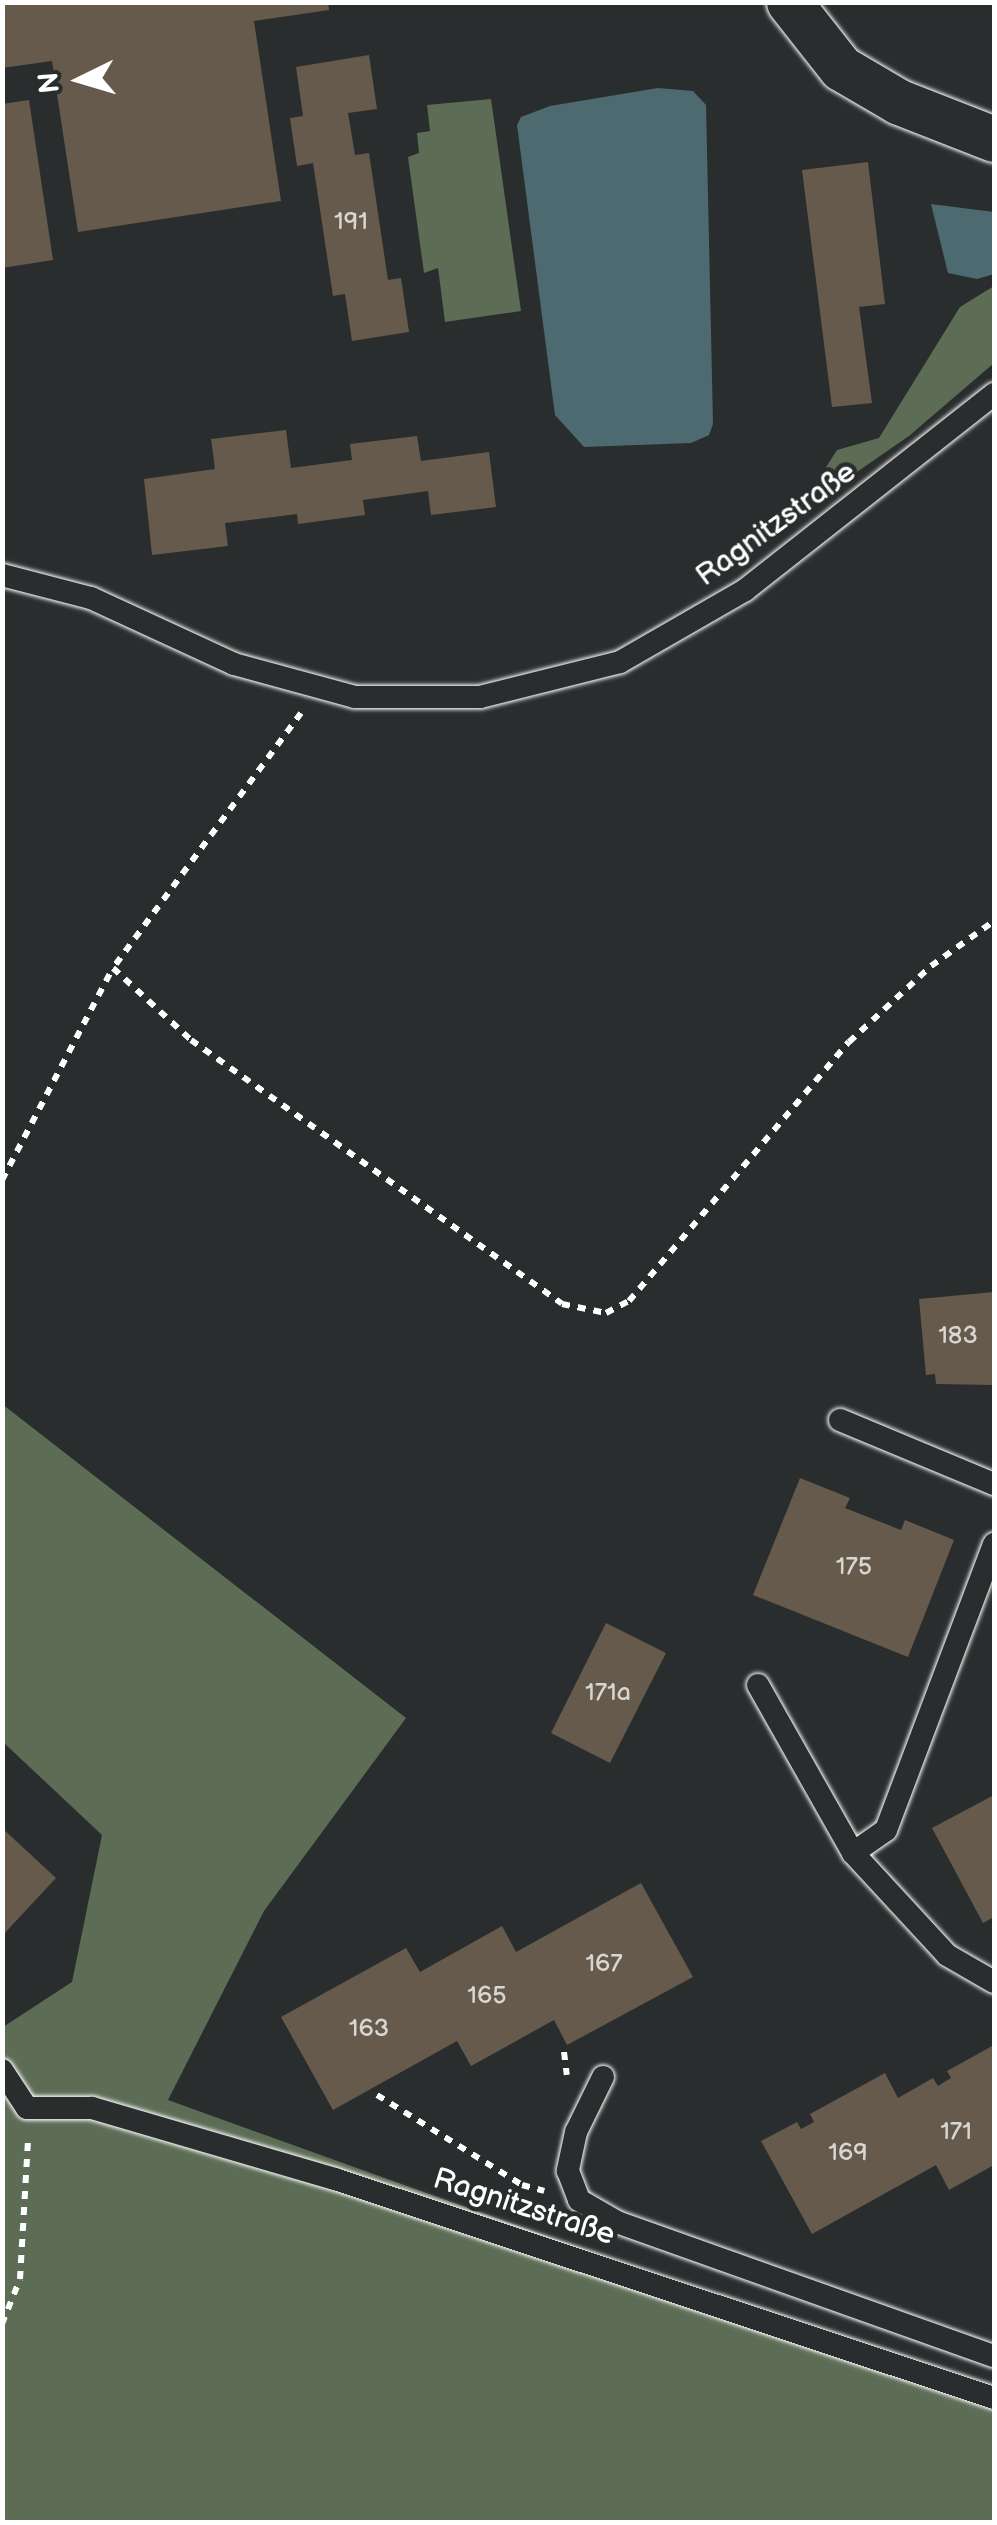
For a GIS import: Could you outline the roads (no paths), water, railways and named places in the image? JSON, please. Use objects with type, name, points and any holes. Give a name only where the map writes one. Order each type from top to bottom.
[{"type":"street","points":[[789,2],[841,68],[899,102],[994,139]]},
{"type":"lane","name":"Ragnitzstraße","points":[[2,575],[91,598],[234,664],[355,697],[480,697],[620,662],[745,590],[994,394]]},
{"type":"lane","points":[[840,1420],[994,1484]]},
{"type":"lane","points":[[853,1854],[886,1830],[994,1544]]},
{"type":"lane","points":[[758,1685],[853,1854],[947,1955],[994,1982]]},
{"type":"lane","points":[[2,2070],[27,2108]]},
{"type":"lane","name":"Ragnitzstraße","points":[[603,2077],[572,2152],[568,2172],[579,2200],[616,2222],[994,2356]]},
{"type":"lane","name":"Ragnitzstraße","points":[[2,2106],[92,2108],[335,2179],[994,2398]]},
{"type":"water","points":[[658,88],[693,91],[706,105],[713,424],[709,435],[691,443],[584,447],[555,415],[517,125],[521,117],[550,106]]},
{"type":"water","points":[[931,204],[994,212],[994,274],[977,279],[948,273]]}]
